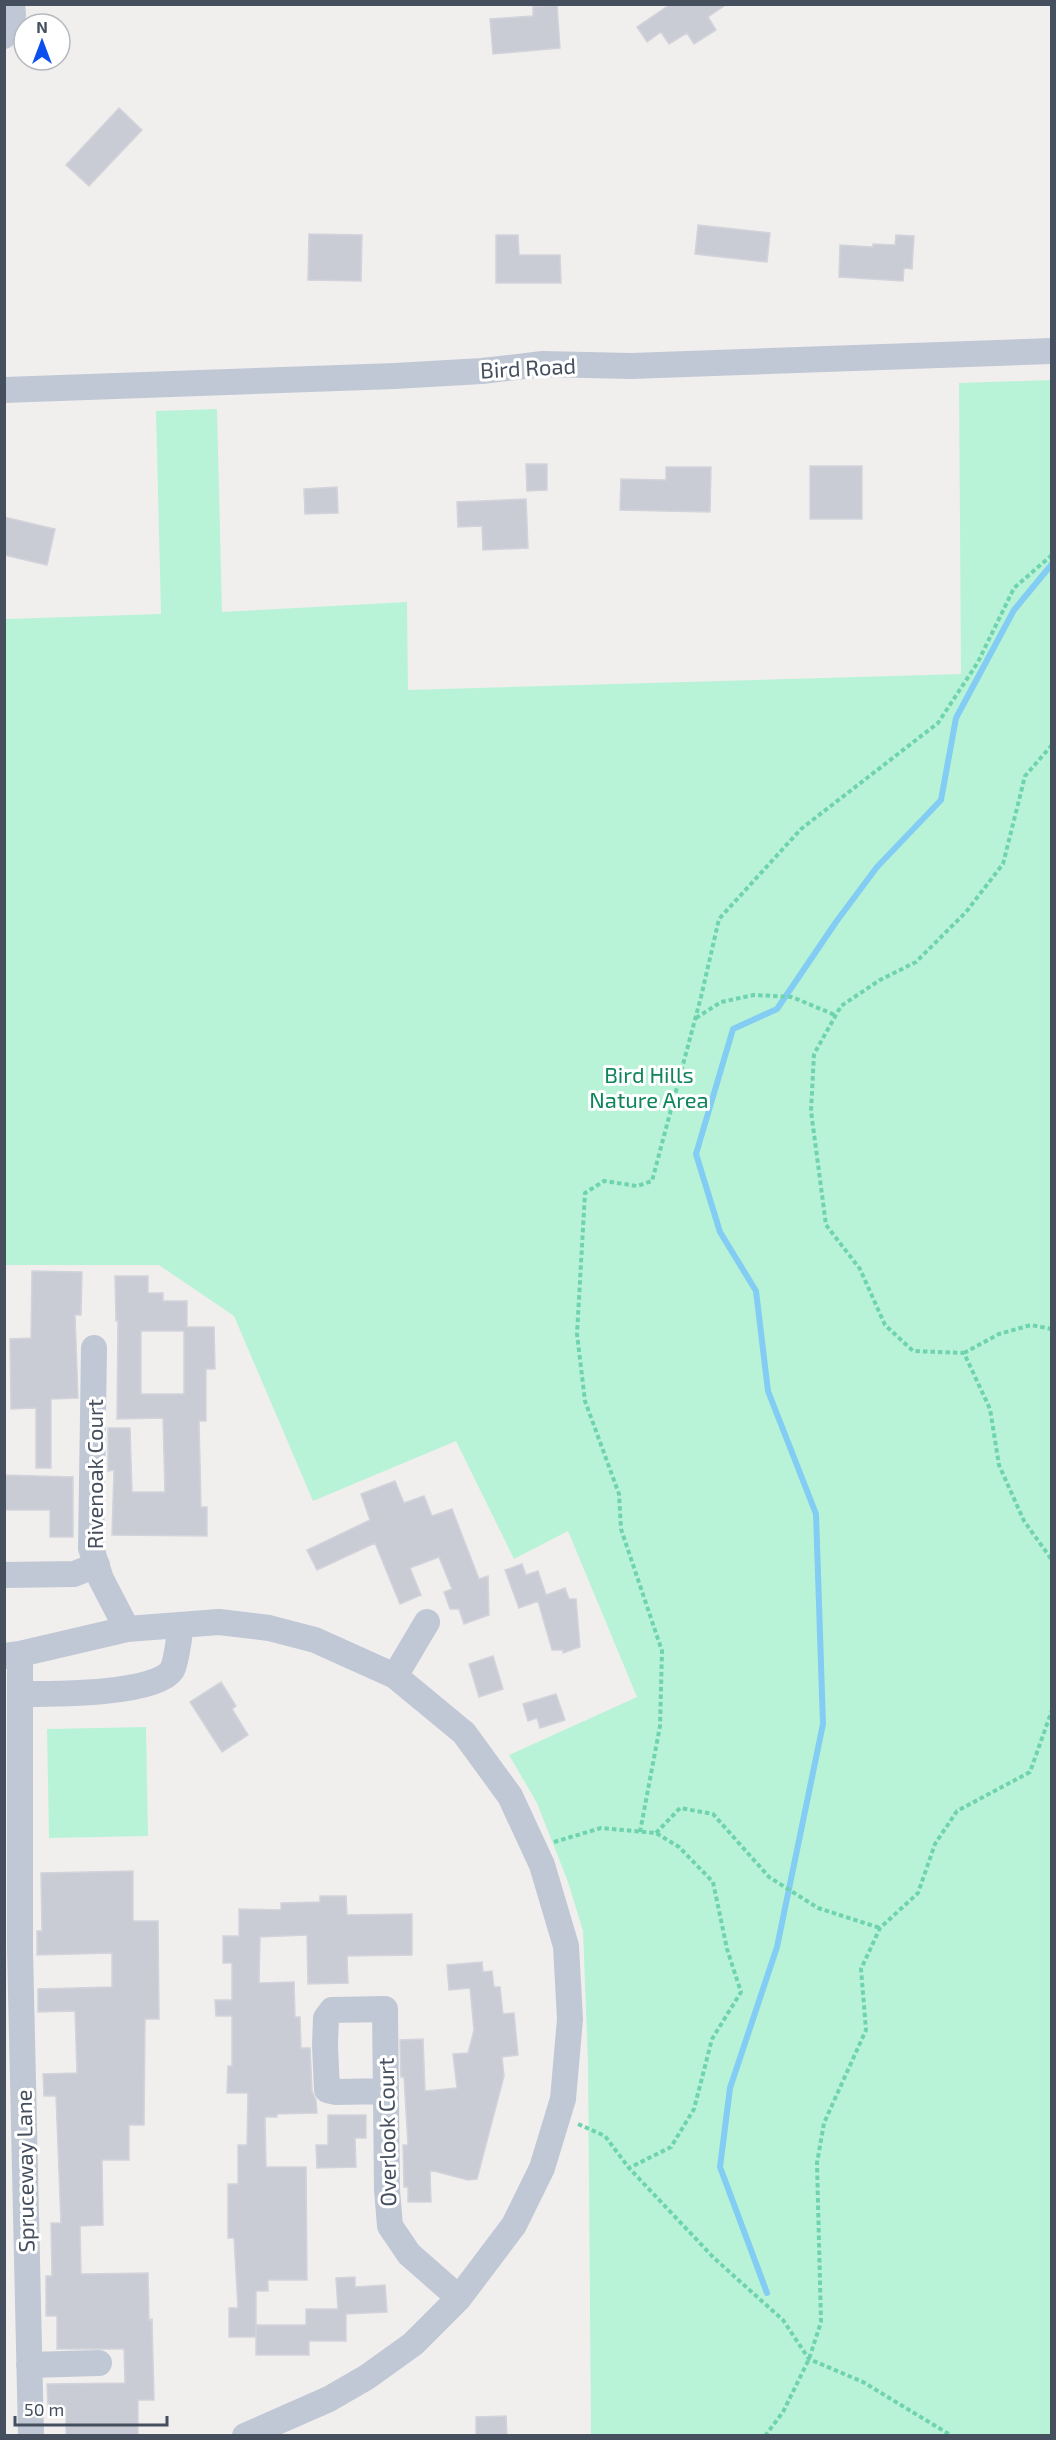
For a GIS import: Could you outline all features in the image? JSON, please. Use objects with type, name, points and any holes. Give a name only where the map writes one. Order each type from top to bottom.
[{"type":"street","points":[[4,36],[13,15],[12,4]]},
{"type":"street","name":"Bird Road","points":[[4,390],[395,376],[483,371],[543,364],[643,366],[1052,351]]},
{"type":"street","name":"Rivenoak Court","points":[[94,1348],[91,1548],[101,1579],[127,1629]]},
{"type":"street","points":[[4,1575],[74,1574],[97,1565]]},
{"type":"street","points":[[12,1655],[127,1629],[219,1622],[269,1628],[315,1640],[395,1676],[464,1732],[510,1796],[542,1865],[566,1946],[570,2019],[563,2099],[542,2168],[514,2225],[459,2298],[413,2344],[367,2377],[328,2399],[254,2434]]},
{"type":"street","points":[[395,1676],[427,1622]]},
{"type":"street","points":[[20,1694],[65,1695],[112,1690],[164,1678],[172,1669],[181,1625]]},
{"type":"street","name":"Spruceway Lane","points":[[12,1655],[20,1694],[20,1949],[31,2436]]},
{"type":"street","name":"Overlook Court","points":[[386,2091],[336,2092],[327,2090],[326,2018],[332,2010],[385,2009],[386,2091],[387,2190],[390,2226],[409,2254],[459,2298]]},
{"type":"street","points":[[29,2365],[99,2363]]},
{"type":"path","points":[[640,1832],[660,1726],[662,1651],[621,1529],[619,1494],[585,1401],[578,1334],[585,1193],[604,1181],[637,1186],[652,1181],[719,919],[801,829],[938,723],[978,662],[1014,588],[1052,555]]},
{"type":"path","points":[[1052,745],[1025,776],[1003,864],[966,912],[916,962],[880,980],[841,1006],[835,1015],[814,1054],[811,1112],[826,1225],[860,1269],[885,1325],[913,1351],[964,1353],[999,1334],[1031,1324],[1052,1329]]},
{"type":"path","points":[[695,1019],[721,1002],[754,995],[792,997],[835,1015]]},
{"type":"path","points":[[964,1353],[990,1409],[999,1465],[1024,1521],[1052,1560]]},
{"type":"path","points":[[765,2436],[783,2412],[809,2359],[821,2322],[819,2153],[824,2124],[866,2030],[861,1969],[880,1928],[918,1893],[935,1844],[957,1811],[1030,1772],[1052,1710]]},
{"type":"path","points":[[656,1833],[680,1808],[713,1814],[769,1877],[818,1908],[880,1928]]},
{"type":"path","points":[[534,1848],[601,1828],[656,1833],[680,1847],[713,1882],[727,1949],[741,1992],[712,2039],[694,2109],[672,2147],[629,2168]]},
{"type":"path","points":[[558,2115],[605,2136],[629,2168],[714,2258],[783,2320],[809,2359],[863,2382],[952,2436]]},
{"type":"green space","name":"Bird Hills Nature Area","points":[[1051,380],[1051,2435],[591,2435],[588,2063],[583,1931],[568,1882],[537,1803],[509,1755],[637,1697],[568,1531],[514,1559],[456,1441],[313,1501],[234,1316],[159,1265],[5,1265],[5,619],[161,614],[156,411],[217,409],[222,612],[407,602],[408,690],[961,674],[959,383]]},
{"type":"green space","points":[[146,1727],[148,1836],[49,1838],[47,1729]]},
{"type":"building","points":[[671,4],[727,4],[708,17],[716,30],[694,44],[687,33],[669,44],[661,32],[647,42],[637,27]]},
{"type":"building","points":[[557,5],[560,48],[493,54],[490,19],[533,16],[533,7]]},
{"type":"building","points":[[119,108],[142,130],[89,186],[66,165]]},
{"type":"building","points":[[698,225],[770,233],[767,262],[695,254]]},
{"type":"building","points":[[309,234],[362,235],[361,281],[308,280]]},
{"type":"building","points":[[496,235],[518,235],[519,255],[560,255],[561,283],[496,283]]},
{"type":"building","points":[[896,235],[914,236],[912,269],[904,268],[903,281],[839,277],[840,245],[873,247],[873,244],[895,245]]},
{"type":"building","points":[[526,464],[547,464],[547,490],[527,491]]},
{"type":"building","points":[[810,466],[862,466],[862,519],[810,519]]},
{"type":"building","points":[[666,467],[711,467],[710,512],[620,510],[621,479],[666,480]]},
{"type":"building","points":[[337,487],[338,513],[305,514],[304,489]]},
{"type":"building","points":[[526,499],[528,548],[483,550],[482,526],[458,527],[457,502]]},
{"type":"building","points":[[4,517],[55,529],[47,565],[4,555]]},
{"type":"building","points":[[32,1271],[82,1272],[81,1315],[75,1315],[78,1398],[51,1399],[51,1468],[36,1468],[36,1408],[11,1409],[10,1339],[31,1338]]},
{"type":"building","points":[[115,1276],[148,1276],[148,1293],[163,1293],[163,1301],[187,1301],[187,1327],[214,1327],[215,1369],[206,1369],[206,1421],[199,1421],[201,1507],[207,1507],[207,1536],[112,1535],[114,1470],[108,1471],[108,1428],[130,1428],[132,1492],[165,1492],[163,1418],[117,1419],[118,1321],[116,1321]],"holes":[[[141,1331],[184,1331],[184,1394],[141,1394]]]},
{"type":"building","points":[[4,1475],[73,1477],[73,1537],[50,1537],[50,1510],[4,1510]]},
{"type":"building","points":[[395,1481],[404,1503],[424,1496],[432,1516],[452,1509],[479,1579],[488,1576],[489,1615],[464,1624],[459,1609],[450,1609],[444,1592],[452,1589],[439,1557],[410,1568],[421,1595],[400,1604],[375,1543],[317,1570],[307,1550],[370,1520],[361,1494]]},
{"type":"building","points":[[522,1564],[526,1575],[538,1571],[546,1595],[565,1588],[569,1599],[576,1599],[580,1647],[563,1653],[563,1650],[552,1650],[538,1601],[519,1608],[505,1570]]},
{"type":"building","points":[[493,1656],[503,1689],[479,1697],[469,1664]]},
{"type":"building","points":[[221,1682],[236,1706],[232,1709],[248,1735],[222,1752],[190,1702]]},
{"type":"building","points":[[556,1694],[565,1720],[540,1728],[537,1718],[528,1721],[523,1704]]},
{"type":"building","points":[[133,1871],[133,1921],[158,1921],[159,2019],[145,2019],[144,2125],[129,2125],[129,2160],[102,2160],[103,2225],[80,2226],[81,2274],[148,2273],[149,2320],[152,2319],[154,2400],[138,2400],[138,2436],[66,2436],[66,2407],[48,2407],[47,2384],[125,2383],[124,2349],[57,2349],[57,2316],[46,2316],[46,2276],[52,2276],[51,2223],[61,2223],[56,2096],[44,2096],[43,2074],[77,2073],[75,2011],[38,2012],[38,1989],[112,1987],[112,1953],[37,1955],[37,1931],[42,1931],[41,1873]]},
{"type":"building","points":[[320,1896],[346,1896],[347,1915],[412,1914],[412,1955],[347,1956],[348,1983],[308,1984],[307,1935],[260,1937],[259,1983],[294,1982],[295,2017],[300,2017],[301,2048],[310,2048],[312,2091],[316,2100],[317,2113],[277,2114],[277,2117],[265,2117],[266,2167],[306,2167],[307,2280],[268,2280],[268,2291],[256,2291],[256,2337],[229,2337],[229,2308],[238,2308],[234,2238],[228,2238],[228,2184],[238,2184],[238,2145],[247,2145],[248,2093],[227,2093],[228,2066],[232,2066],[232,2016],[216,2016],[215,2000],[232,2000],[232,1963],[223,1963],[223,1936],[239,1936],[239,1909],[281,1910],[281,1903],[320,1902]]},
{"type":"building","points":[[482,1962],[483,1972],[492,1971],[494,1987],[500,1987],[503,2014],[514,2013],[518,2055],[502,2057],[504,2076],[477,2179],[468,2180],[430,2170],[431,2202],[408,2202],[408,2187],[404,2187],[403,2145],[408,2145],[404,2077],[401,2077],[400,2040],[423,2039],[425,2091],[457,2088],[453,2054],[468,2053],[474,2030],[470,1988],[449,1990],[447,1965]]},
{"type":"building","points":[[328,2115],[366,2115],[366,2138],[355,2138],[356,2167],[317,2168],[316,2145],[328,2145]]},
{"type":"building","points":[[355,2277],[355,2287],[385,2285],[387,2312],[346,2314],[346,2341],[309,2341],[309,2355],[256,2355],[256,2325],[306,2325],[306,2309],[338,2309],[336,2278]]},
{"type":"building","points":[[506,2416],[507,2436],[476,2436],[476,2417]]},
{"type":"waterway","points":[[767,2293],[720,2167],[730,2088],[777,1947],[823,1724],[816,1514],[768,1391],[756,1291],[720,1232],[696,1154],[733,1029],[777,1009],[836,922],[877,867],[941,800],[956,718],[1014,610],[1052,564]]}]
